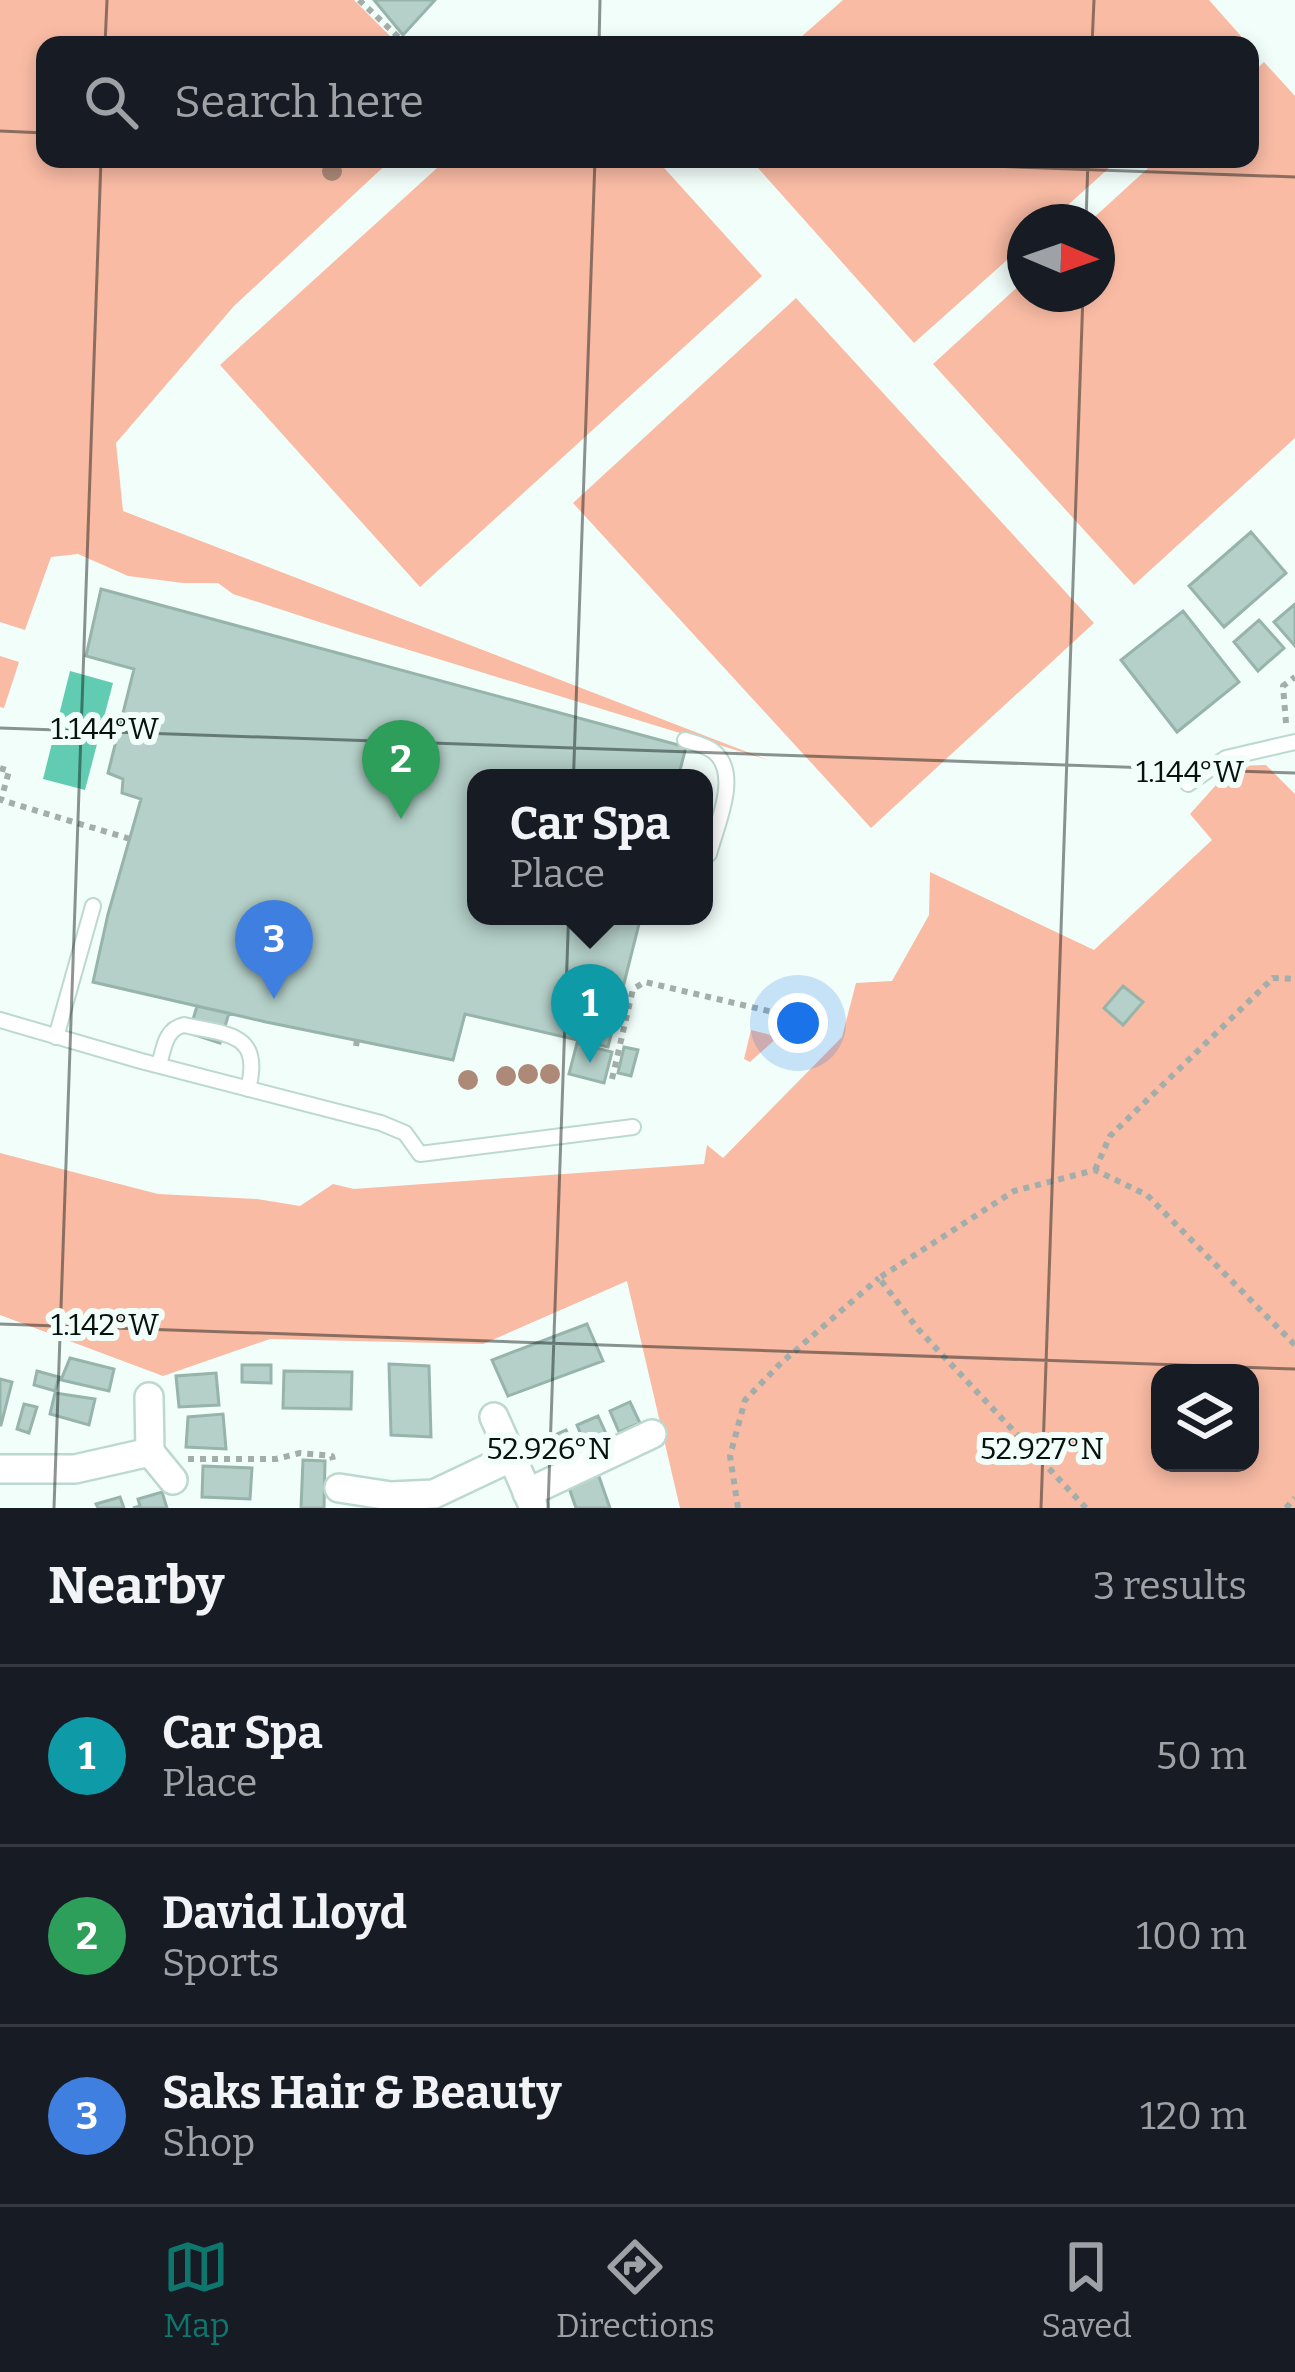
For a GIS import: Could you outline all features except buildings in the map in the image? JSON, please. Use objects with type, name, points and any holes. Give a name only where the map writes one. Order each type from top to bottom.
[{"type":"street","points":[[149,1397],[150,1451],[173,1480]]},
{"type":"street","points":[[494,1417],[531,1500],[652,1434]]},
{"type":"street","points":[[0,1469],[75,1469],[150,1451]]},
{"type":"street","points":[[339,1488],[391,1496],[434,1494],[512,1457]]},
{"type":"lane","points":[[686,740],[710,748],[727,775],[713,836]]},
{"type":"lane","points":[[1188,784],[1226,758],[1292,743]]},
{"type":"lane","points":[[56,1036],[93,906]]},
{"type":"lane","points":[[0,1020],[381,1124],[405,1133],[420,1154],[633,1127]]},
{"type":"lane","points":[[159,1065],[168,1034],[176,1027],[228,1035],[247,1044],[252,1072],[248,1089]]},
{"type":"path","points":[[359,0],[400,36]]},
{"type":"path","points":[[1292,743],[1283,686],[1295,677]]},
{"type":"path","points":[[0,768],[9,771],[1,800],[130,839]]},
{"type":"path","points":[[1095,1170],[1110,1136],[1207,1039],[1273,978],[1295,979]]},
{"type":"path","points":[[612,1079],[633,989],[645,982],[797,1018],[806,1026]]},
{"type":"path","points":[[738,1508],[730,1456],[745,1400],[879,1279],[1014,1191],[1095,1170],[1147,1195],[1295,1346]]},
{"type":"path","points":[[879,1279],[918,1329],[1086,1508]]},
{"type":"path","points":[[150,1451],[179,1459],[276,1459],[301,1453],[332,1456],[339,1488]]},
{"type":"path","points":[[1286,1508],[1295,1498]]},
{"type":"shaded area","points":[[0,0],[354,0],[390,36],[36,36],[36,168],[382,168],[234,306],[116,443],[123,511],[768,760],[347,631],[233,594],[218,583],[128,576],[78,554],[51,557],[25,630],[0,622]]},
{"type":"shaded area","points":[[843,0],[1209,0],[1241,36],[802,36]]},
{"type":"shaded area","points":[[1264,62],[1295,96],[1295,438],[1134,585],[933,364],[1007,296],[1007,312],[1115,312],[1115,204],[1109,204],[1148,168],[1259,168],[1259,67]]},
{"type":"shaded area","points":[[437,168],[664,168],[762,276],[420,587],[220,365]]},
{"type":"shaded area","points":[[758,168],[1109,168],[1069,204],[1007,204],[1007,260],[914,343]]},
{"type":"shaded area","points":[[796,298],[1094,623],[871,828],[573,503]]},
{"type":"shaded area","points":[[0,656],[19,662],[4,708],[0,707]]},
{"type":"shaded area","points":[[70,671],[113,683],[85,790],[43,779]]},
{"type":"shaded area","points":[[1266,765],[1295,794],[1295,1508],[680,1508],[627,1281],[483,1344],[270,1339],[163,1376],[0,1315],[0,1153],[158,1194],[300,1206],[333,1184],[354,1189],[704,1164],[707,1145],[723,1158],[842,1037],[856,983],[892,981],[929,915],[930,872],[1094,950],[1212,840],[1190,814],[1233,766]]},
{"type":"shaded area","points":[[777,1015],[796,1021],[750,1062],[744,1059],[751,1030],[771,1035]]},
{"type":"place","name":"David Lloyd","points":[[401,819]]},
{"type":"place","name":"Saks Hair & Beauty","points":[[274,999]]},
{"type":"place","name":"Car Spa","points":[[590,1063]]}]
